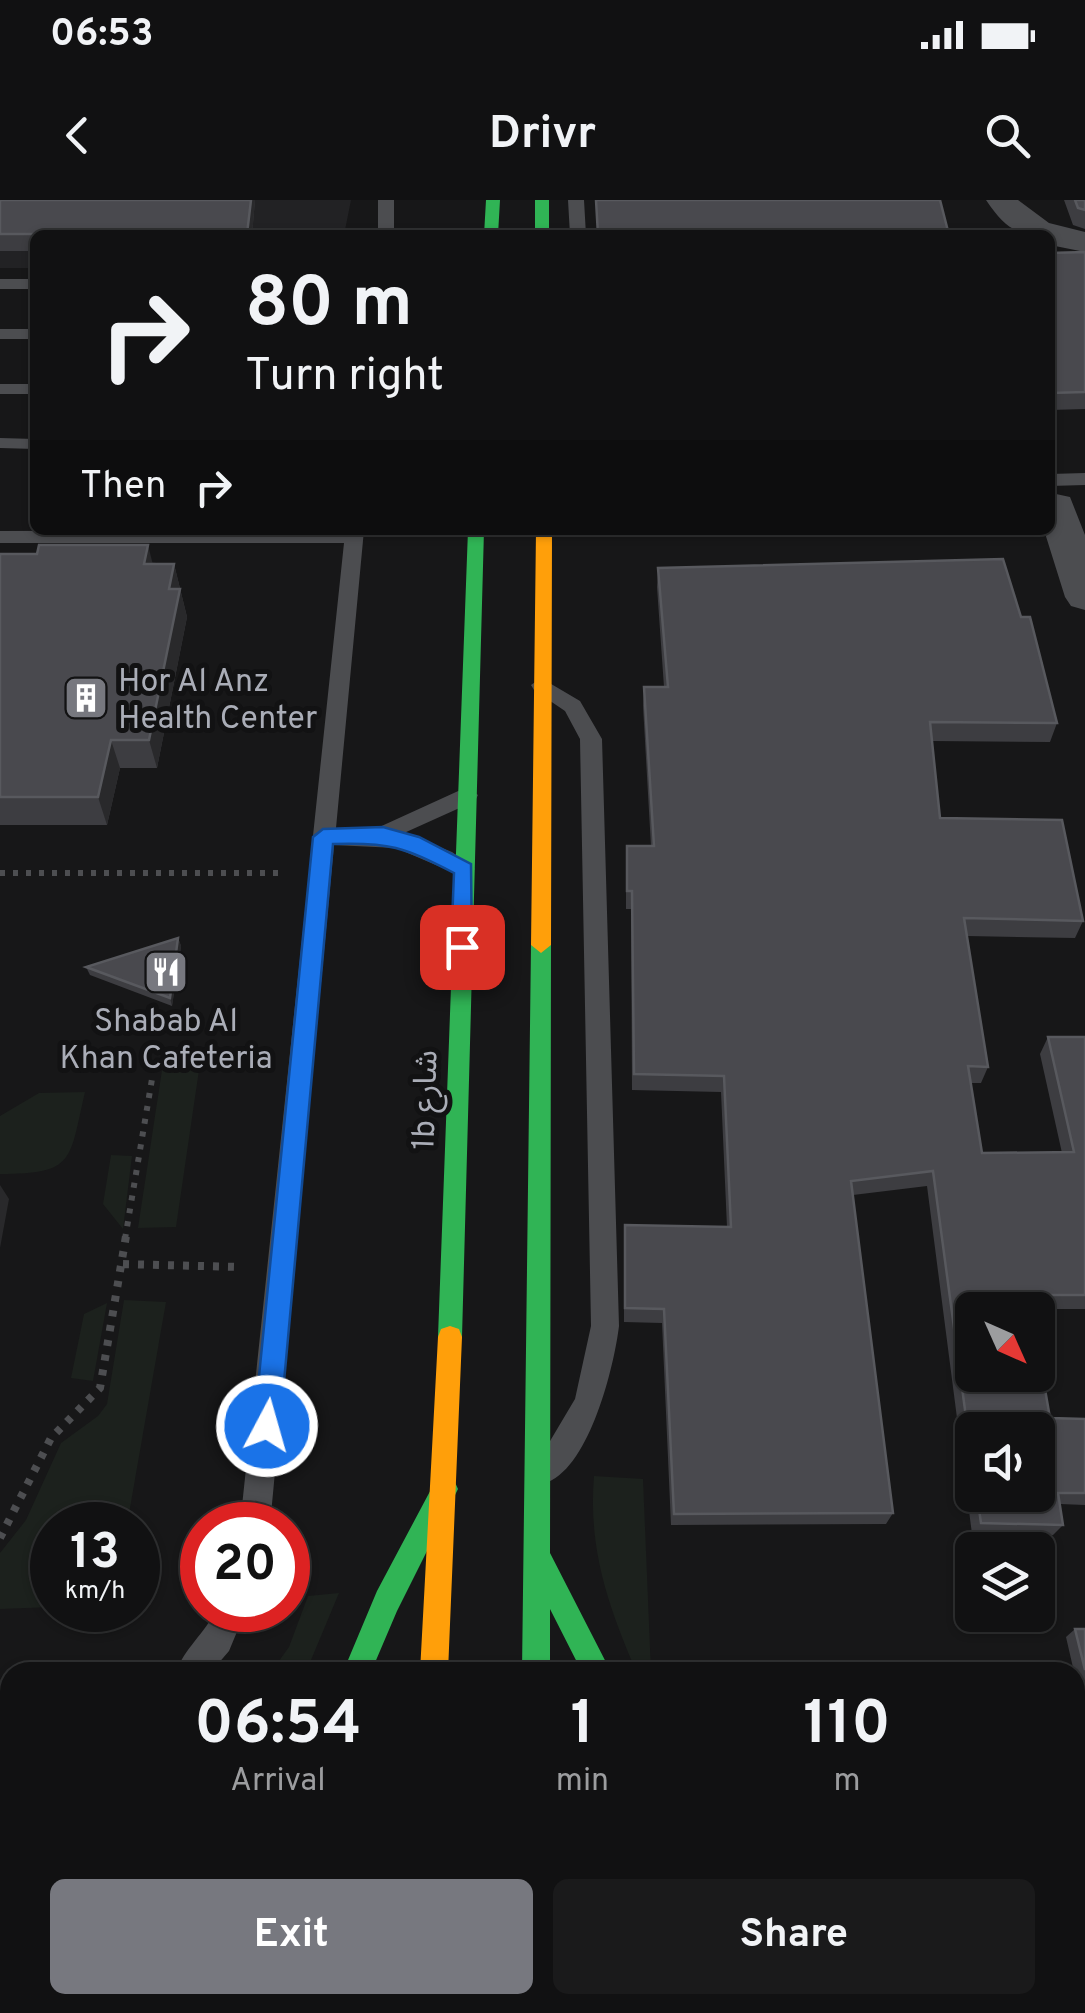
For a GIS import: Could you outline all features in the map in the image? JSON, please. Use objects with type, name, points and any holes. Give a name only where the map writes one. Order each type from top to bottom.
[{"type":"street","points":[[491,230],[493,200]]},
{"type":"street","points":[[542,200],[542,230]]},
{"type":"street","points":[[1002,200],[1018,218],[1044,230]]},
{"type":"street","points":[[1065,495],[1085,596]]},
{"type":"street","name":"1b شارع","points":[[435,1662],[445,1489],[476,535]]},
{"type":"street","points":[[536,1662],[544,535]]},
{"type":"street","points":[[361,1662],[387,1601],[445,1489]]},
{"type":"street","points":[[536,1553],[592,1662]]},
{"type":"lane","points":[[386,200],[386,230]]},
{"type":"lane","points":[[576,200],[578,230]]},
{"type":"lane","points":[[0,284],[30,284]]},
{"type":"lane","points":[[0,334],[30,334]]},
{"type":"lane","points":[[0,389],[30,389]]},
{"type":"lane","points":[[0,444],[30,444]]},
{"type":"lane","points":[[0,536],[177,535]]},
{"type":"lane","points":[[259,1502],[354,535]]},
{"type":"lane","points":[[536,1484],[590,1406],[602,1366],[605,1326],[591,739],[577,708],[542,685]]},
{"type":"lane","points":[[383,834],[467,795]]},
{"type":"lane","points":[[323,837],[383,834],[412,843],[464,869]]},
{"type":"lane","points":[[199,1662],[221,1632]]},
{"type":"path","points":[[0,873],[320,873]]},
{"type":"path","points":[[0,1538],[16,1518],[44,1449],[63,1422],[100,1388],[152,1079]]},
{"type":"path","points":[[123,1264],[284,1268]]},
{"type":"shaded area","points":[[0,200],[351,200],[345,230],[30,230],[30,268],[0,268]]},
{"type":"shaded area","points":[[162,1070],[199,1070],[176,1227],[138,1228]]},
{"type":"shaded area","points":[[85,1092],[76,1134],[65,1159],[43,1171],[0,1174],[0,1116],[39,1093]]},
{"type":"shaded area","points":[[111,1155],[132,1156],[123,1229],[103,1204]]},
{"type":"shaded area","points":[[124,1300],[166,1302],[131,1502],[34,1502],[61,1443],[98,1416],[107,1404]]},
{"type":"shaded area","points":[[107,1303],[93,1381],[71,1378],[84,1314]]},
{"type":"shaded area","points":[[594,1476],[643,1479],[651,1662],[632,1662],[617,1623],[597,1552]]},
{"type":"shaded area","points":[[30,1511],[30,1608],[0,1609],[0,1553]]},
{"type":"shaded area","points":[[339,1593],[310,1662],[278,1662],[295,1632],[310,1632],[310,1596]]},
{"type":"building","points":[[0,200],[251,200],[247,230],[30,230],[30,234],[0,234]]},
{"type":"building","points":[[596,200],[940,200],[948,230],[598,230]]},
{"type":"building","points":[[1075,200],[1085,200],[1085,210],[1078,208]]},
{"type":"building","points":[[1085,252],[1085,392],[1055,393],[1055,253]]},
{"type":"building","name":"Hor Al Anz Health Center","points":[[39,545],[148,545],[144,564],[174,564],[169,589],[180,589],[149,740],[111,740],[98,797],[0,797],[0,554],[37,554]]},
{"type":"building","points":[[1003,559],[1021,617],[1030,617],[1057,723],[930,722],[940,818],[1062,820],[1083,921],[964,918],[988,1067],[968,1066],[982,1153],[1074,1152],[1048,1037],[1085,1037],[1085,1295],[955,1292],[955,1335],[933,1171],[851,1181],[893,1513],[674,1514],[664,1309],[625,1308],[625,1225],[731,1227],[724,1076],[634,1074],[632,891],[627,891],[627,846],[654,846],[644,687],[668,687],[658,568]]},
{"type":"building","points":[[178,938],[170,998],[86,967]]},
{"type":"building","points":[[963,1392],[1045,1392],[1049,1412],[965,1412]]},
{"type":"building","points":[[1055,1418],[1085,1419],[1085,1493],[1058,1493],[1063,1525],[981,1523],[979,1512],[1055,1512]]},
{"type":"building","points":[[1075,1629],[1085,1629],[1083,1662]]},
{"type":"traffic: fast","points":[[491,230],[493,200]]},
{"type":"traffic: fast","points":[[542,200],[542,230]]},
{"type":"traffic: fast","points":[[450,1337],[476,535]]},
{"type":"traffic: fast","points":[[536,1662],[541,945]]},
{"type":"traffic: fast","points":[[361,1662],[387,1601],[445,1489]]},
{"type":"traffic: fast","points":[[536,1553],[592,1662]]},
{"type":"traffic: slow","points":[[541,945],[544,535]]},
{"type":"traffic: slow","points":[[434,1662],[450,1337]]},
{"type":"place","name":"Hor Al Anz Health Center","points":[[86,698]]},
{"type":"place","name":"Shabab Al Khan Cafeteria","points":[[166,972]]},
{"type":"route","points":[[267,1426],[323,837],[383,834],[438,854],[464,869],[462,947]]}]
